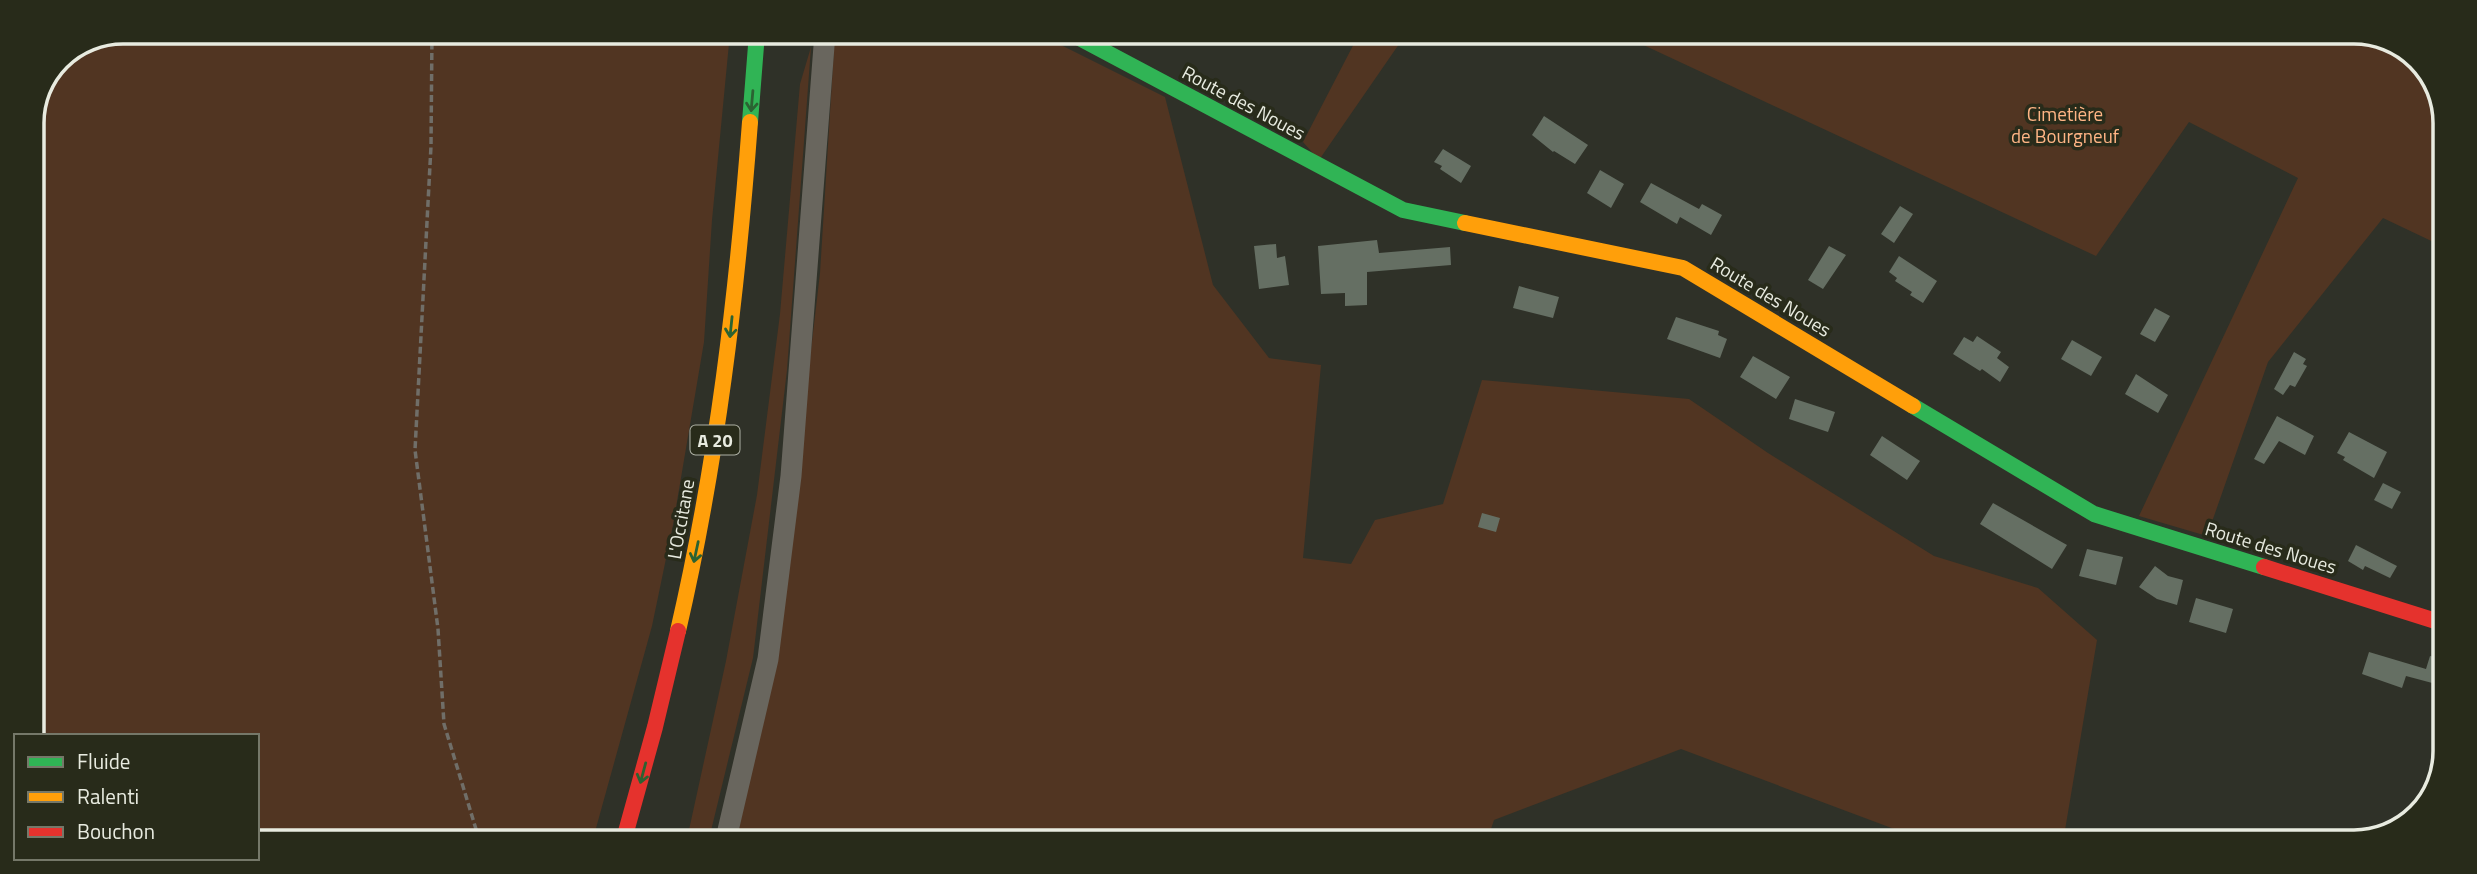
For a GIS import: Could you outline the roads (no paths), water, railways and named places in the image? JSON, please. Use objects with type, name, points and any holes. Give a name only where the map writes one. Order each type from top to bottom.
[{"type":"main road","name":"L'Occitane","points":[[626,830],[676,649],[700,534],[724,383],[756,44]]},
{"type":"main road","name":"Route des Noues","points":[[1091,44],[1403,210],[1683,268],[2094,513],[2433,619]]},
{"type":"street","points":[[728,830],[768,659],[789,489],[824,44]]},
{"type":"park label","name":"Cimetière de Bourgneuf","points":[[2065,124]]}]
